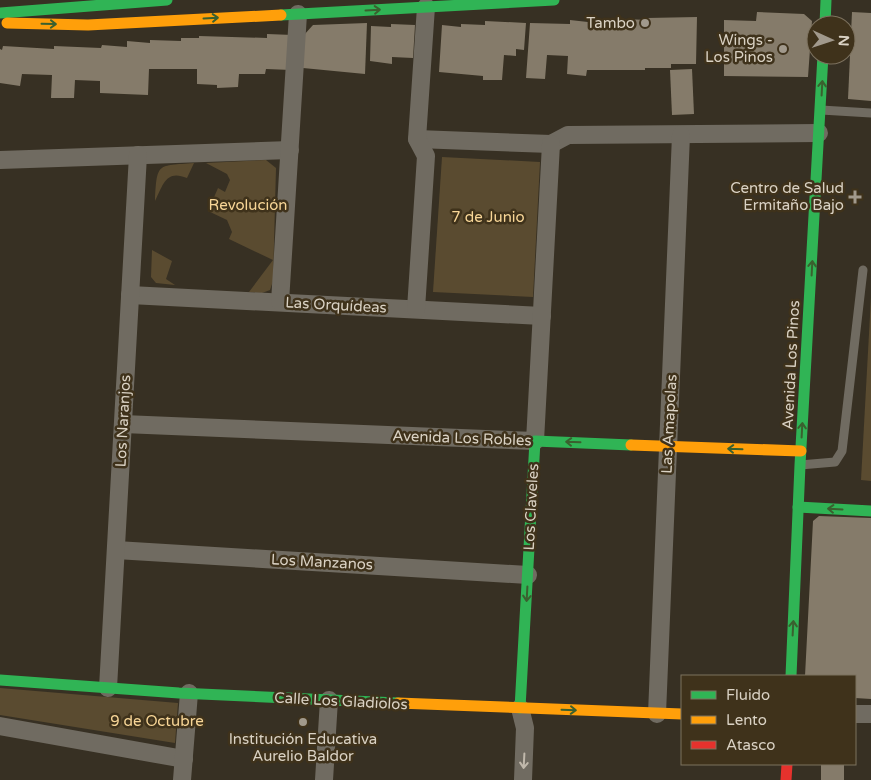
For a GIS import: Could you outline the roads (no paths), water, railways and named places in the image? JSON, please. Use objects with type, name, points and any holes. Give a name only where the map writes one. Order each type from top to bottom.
[{"type":"street","points":[[0,13],[167,0]]},
{"type":"street","points":[[0,23],[88,25],[554,0]]},
{"type":"street","points":[[825,15],[826,0]]},
{"type":"street","points":[[416,309],[426,156],[417,139],[426,7]]},
{"type":"street","points":[[280,302],[298,14]]},
{"type":"street","name":"Avenida Los Pinos","points":[[791,675],[800,465],[823,65]]},
{"type":"street","points":[[417,139],[551,144],[568,135],[819,133]]},
{"type":"street","name":"Las Amapolas","points":[[657,714],[681,135]]},
{"type":"street","name":"Los Claveles","points":[[523,780],[525,728],[520,708],[551,144]]},
{"type":"street","points":[[0,160],[290,150]]},
{"type":"street","name":"Los Naranjos","points":[[108,688],[138,155]]},
{"type":"street","name":"Las Orquídeas","points":[[130,295],[542,316]]},
{"type":"street","name":"Avenida Los Robles","points":[[123,424],[801,451]]},
{"type":"street","points":[[798,507],[871,511]]},
{"type":"street","name":"Los Manzanos","points":[[116,550],[528,575]]},
{"type":"street","name":"Calle Los Gladiolos","points":[[0,680],[328,700],[681,714]]},
{"type":"street","points":[[182,780],[189,693]]},
{"type":"street","points":[[324,780],[328,700]]},
{"type":"street","points":[[856,714],[871,714]]},
{"type":"street","points":[[0,726],[184,759]]},
{"type":"street","points":[[786,780],[787,765]]},
{"type":"lane","points":[[821,110],[871,114]]},
{"type":"lane","points":[[800,465],[835,462],[842,451],[863,270]]},
{"type":"place","name":"Tambo","points":[[645,23]]},
{"type":"place","name":"Wings - Los Pinos","points":[[783,49]]},
{"type":"place","name":"Centro de Salud Ermitaño Bajo","points":[[855,197]]},
{"type":"place","name":"Institución Educativa Aurelio Baldor","points":[[303,722]]},
{"type":"park label","name":"Revolución","points":[[248,205]]},
{"type":"park label","name":"7 de Junio","points":[[488,217]]},
{"type":"park label","name":"9 de Octubre","points":[[157,721]]}]
